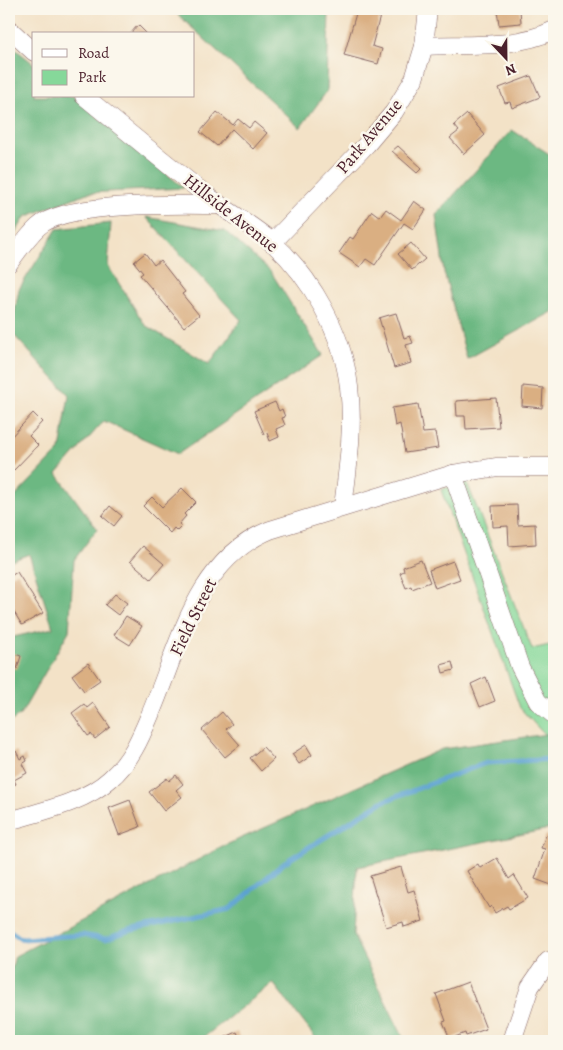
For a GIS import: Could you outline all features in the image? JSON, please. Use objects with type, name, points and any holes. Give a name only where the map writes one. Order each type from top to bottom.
[{"type":"street","name":"Park Avenue","points":[[272,242],[367,144],[394,112],[414,79],[424,46],[428,9]]},
{"type":"street","points":[[9,30],[32,50]]},
{"type":"street","points":[[424,46],[502,43],[531,38],[554,30]]},
{"type":"street","name":"Hillside Avenue","points":[[86,98],[219,205],[272,242],[304,280],[325,312],[342,352],[349,386],[351,421],[344,507]]},
{"type":"street","points":[[9,263],[39,226],[60,216],[130,204],[219,205]]},
{"type":"street","name":"Field Street","points":[[9,821],[85,796],[110,780],[126,762],[140,739],[186,625],[210,577],[237,547],[252,537],[453,474],[497,467],[554,467]]},
{"type":"street","points":[[453,474],[520,667],[538,702],[554,715]]},
{"type":"street","points":[[512,1041],[530,987],[548,961]]},
{"type":"green space","points":[[172,9],[329,9],[327,91],[300,128]]},
{"type":"green space","points":[[9,44],[32,62],[32,98],[75,98],[184,188],[87,193],[25,217],[9,244],[9,145],[13,140],[9,135]]},
{"type":"green space","points":[[512,130],[554,157],[554,311],[467,359],[444,272],[436,215]]},
{"type":"green space","points":[[146,217],[225,231],[271,272],[323,355],[178,454],[104,421],[57,474],[97,529],[74,560],[69,631],[21,714],[9,723],[9,638],[53,628],[29,554],[9,562],[9,503],[60,450],[69,395],[11,332],[19,289],[57,229],[111,223],[108,266],[145,325],[209,364],[241,320]]},
{"type":"green space","points":[[466,480],[532,649],[554,644],[554,745],[520,708],[441,490]]},
{"type":"green space","points":[[554,733],[554,828],[357,867],[353,935],[405,1041],[318,1041],[273,983],[199,1041],[9,1041],[9,978],[15,956],[228,844],[442,749]]},
{"type":"building","points":[[497,9],[520,9],[521,23],[499,25]]},
{"type":"building","points":[[357,10],[380,16],[372,46],[382,49],[378,64],[344,55]]},
{"type":"building","points":[[138,25],[145,32],[132,32]]},
{"type":"building","points":[[531,76],[540,97],[512,108],[510,102],[505,103],[499,88]]},
{"type":"building","points":[[217,112],[233,125],[238,119],[249,128],[254,122],[267,133],[253,149],[232,129],[217,146],[200,132]]},
{"type":"building","points":[[467,114],[485,135],[464,154],[450,138],[459,131],[454,125]]},
{"type":"building","points":[[398,146],[422,168],[417,173],[392,151]]},
{"type":"building","points":[[414,201],[426,210],[413,229],[404,223],[375,265],[366,259],[360,267],[339,253],[350,237],[353,239],[372,211],[380,217],[386,209],[401,220]]},
{"type":"building","points":[[411,243],[425,259],[412,270],[398,254]]},
{"type":"building","points":[[145,253],[154,265],[160,260],[185,292],[182,294],[199,315],[184,327],[140,275],[143,273],[134,262]]},
{"type":"building","points":[[396,313],[404,338],[410,336],[413,343],[406,345],[411,363],[394,368],[379,318]]},
{"type":"building","points":[[523,386],[543,388],[542,408],[522,406]]},
{"type":"building","points":[[496,398],[499,427],[466,429],[465,416],[457,416],[456,401]]},
{"type":"building","points":[[275,402],[279,411],[282,409],[285,417],[282,418],[285,425],[276,429],[279,437],[270,441],[267,433],[264,434],[254,411]]},
{"type":"building","points":[[418,404],[423,433],[435,432],[438,448],[405,453],[400,424],[395,426],[392,408]]},
{"type":"building","points":[[33,413],[42,422],[29,436],[38,445],[14,470],[10,467],[9,469],[9,439]]},
{"type":"building","points":[[182,488],[196,502],[184,514],[186,516],[179,524],[182,526],[177,531],[174,528],[170,533],[143,506],[152,497],[162,507]]},
{"type":"building","points":[[517,505],[518,525],[535,524],[536,544],[509,546],[508,526],[493,527],[492,506]]},
{"type":"building","points":[[110,506],[122,516],[114,526],[102,516]]},
{"type":"building","points":[[143,546],[164,564],[151,579],[130,561]]},
{"type":"building","points":[[421,560],[430,582],[412,589],[411,586],[406,588],[400,573],[404,571],[403,567]]},
{"type":"building","points":[[453,561],[460,579],[435,588],[429,570]]},
{"type":"building","points":[[17,572],[43,613],[22,625],[9,604],[9,577]]},
{"type":"building","points":[[115,594],[127,603],[118,615],[105,605]]},
{"type":"building","points":[[126,616],[142,626],[130,645],[114,635]]},
{"type":"building","points":[[9,652],[21,656],[17,669],[9,667]]},
{"type":"building","points":[[452,662],[454,670],[443,673],[441,665]]},
{"type":"building","points":[[88,663],[100,680],[84,691],[72,675]]},
{"type":"building","points":[[486,677],[495,701],[480,707],[471,684]]},
{"type":"building","points":[[93,703],[110,727],[95,739],[91,734],[88,736],[72,713],[84,704],[87,708]]},
{"type":"building","points":[[222,712],[232,724],[226,729],[240,745],[225,757],[202,730]]},
{"type":"building","points":[[306,745],[312,755],[299,764],[292,754]]},
{"type":"building","points":[[263,747],[274,759],[261,771],[250,758]]},
{"type":"building","points":[[16,751],[20,759],[25,756],[27,761],[22,764],[27,773],[14,780],[16,784],[9,787],[9,755]]},
{"type":"building","points":[[176,775],[183,784],[176,790],[182,797],[164,811],[149,792],[167,778],[169,781]]},
{"type":"building","points":[[130,800],[140,827],[119,835],[109,808]]},
{"type":"building","points":[[552,831],[554,832],[554,886],[535,879],[545,849],[541,848],[546,835],[550,837]]},
{"type":"building","points":[[497,858],[509,879],[514,875],[528,898],[509,909],[507,906],[495,913],[491,906],[489,908],[467,871],[478,864],[480,868]]},
{"type":"building","points":[[401,867],[408,892],[414,890],[423,921],[404,927],[403,922],[386,927],[370,876]]},
{"type":"building","points":[[468,982],[486,1029],[466,1036],[465,1033],[450,1039],[443,1022],[446,1021],[436,994]]},
{"type":"building","points":[[237,1032],[241,1041],[217,1041]]},
{"type":"waterway","points":[[9,930],[22,939],[82,935],[106,939],[128,931],[230,909],[285,862],[382,802],[486,763],[554,759]]}]
